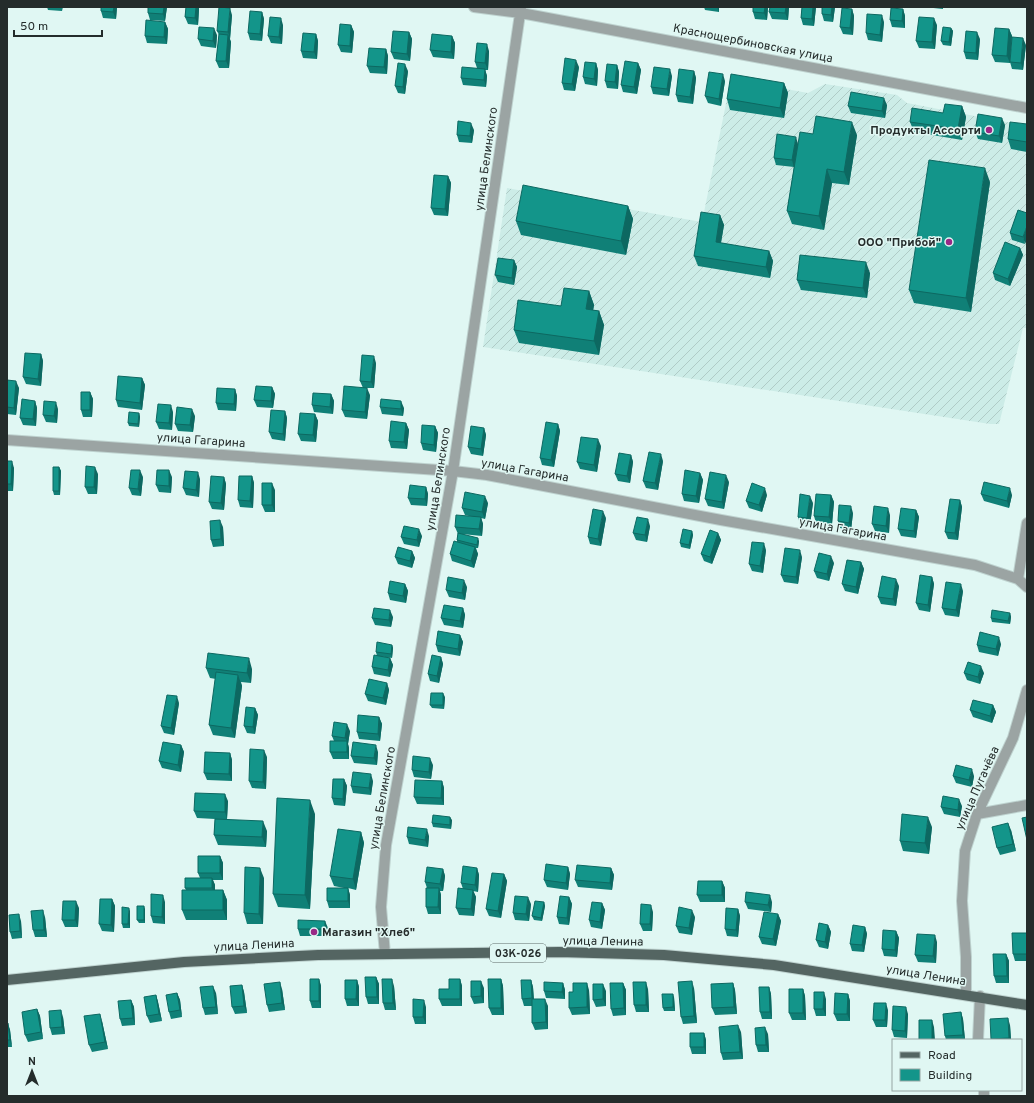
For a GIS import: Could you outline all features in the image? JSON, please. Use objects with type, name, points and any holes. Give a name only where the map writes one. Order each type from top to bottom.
[{"type":"main road","name":"улица Ленина","points":[[7,980],[184,962],[318,955],[559,952],[664,955],[774,965],[980,996],[1027,1005]]},
{"type":"street","name":"Краснощербиновская улица","points":[[474,7],[521,10],[1027,108]]},
{"type":"street","name":"улица Белинского","points":[[386,954],[380,907],[386,846],[453,471],[521,10]]},
{"type":"street","name":"улица Гагарина","points":[[7,440],[453,471],[487,475],[721,520],[975,565],[1018,579],[1027,587]]},
{"type":"street","points":[[1018,579],[1027,523]]},
{"type":"street","name":"улица Пугачёва","points":[[966,994],[966,957],[962,901],[965,851],[977,814],[1013,738],[1027,690]]},
{"type":"street","points":[[977,814],[1027,805]]},
{"type":"street","points":[[978,1039],[980,996]]},
{"type":"shaded area","points":[[731,79],[808,93],[825,84],[897,95],[907,103],[1027,126],[1027,328],[1023,328],[999,424],[990,424],[483,347],[507,188],[702,222]]},
{"type":"building","points":[[101,7],[114,7],[113,12],[101,11]]},
{"type":"building","points":[[148,7],[164,7],[163,14],[148,13]]},
{"type":"building","points":[[186,7],[196,7],[195,18],[185,17]]},
{"type":"building","points":[[219,7],[230,8],[228,32],[217,31]]},
{"type":"building","points":[[753,7],[765,7],[764,13],[753,12]]},
{"type":"building","points":[[770,7],[786,7],[785,13],[769,12]]},
{"type":"building","points":[[802,7],[813,7],[812,19],[801,18]]},
{"type":"building","points":[[822,7],[832,7],[831,15],[822,14]]},
{"type":"building","points":[[842,8],[852,9],[850,28],[840,27]]},
{"type":"building","points":[[891,8],[903,9],[902,21],[890,20]]},
{"type":"building","points":[[250,11],[262,12],[260,34],[248,33]]},
{"type":"building","points":[[867,14],[882,15],[880,35],[866,33]]},
{"type":"building","points":[[270,17],[281,18],[279,37],[268,36]]},
{"type":"building","points":[[919,17],[934,18],[932,42],[916,41]]},
{"type":"building","points":[[146,20],[165,22],[164,37],[145,36]]},
{"type":"building","points":[[340,24],[351,25],[350,46],[338,45]]},
{"type":"building","points":[[199,27],[214,28],[213,41],[198,39]]},
{"type":"building","points":[[943,27],[951,28],[949,42],[941,41]]},
{"type":"building","points":[[995,28],[1009,29],[1007,56],[992,55]]},
{"type":"building","points":[[393,31],[409,32],[407,54],[391,52]]},
{"type":"building","points":[[966,31],[977,32],[976,53],[964,52]]},
{"type":"building","points":[[303,33],[316,34],[314,52],[301,51]]},
{"type":"building","points":[[219,34],[228,35],[226,61],[216,61]]},
{"type":"building","points":[[432,34],[452,36],[451,52],[430,50]]},
{"type":"building","points":[[1012,37],[1023,38],[1021,63],[1010,62]]},
{"type":"building","points":[[477,43],[487,44],[485,63],[475,62]]},
{"type":"building","points":[[369,48],[386,49],[384,67],[367,66]]},
{"type":"building","points":[[565,58],[576,60],[572,84],[562,83]]},
{"type":"building","points":[[625,61],[638,63],[634,87],[621,85]]},
{"type":"building","points":[[585,62],[596,63],[594,79],[583,77]]},
{"type":"building","points":[[398,63],[405,64],[403,87],[395,86]]},
{"type":"building","points":[[607,64],[617,65],[615,82],[605,81]]},
{"type":"building","points":[[462,67],[485,69],[484,80],[461,78]]},
{"type":"building","points":[[654,67],[670,69],[667,89],[651,87]]},
{"type":"building","points":[[679,69],[694,71],[690,97],[676,95]]},
{"type":"building","points":[[709,72],[723,74],[719,99],[705,96]]},
{"type":"building","points":[[731,74],[784,83],[780,108],[727,99]]},
{"type":"building","points":[[851,92],[884,98],[882,111],[848,106]]},
{"type":"building","points":[[945,104],[962,106],[958,129],[910,122],[912,108],[943,113]]},
{"type":"building","points":[[978,114],[1002,118],[999,136],[975,132]]},
{"type":"building","points":[[816,116],[852,122],[844,172],[827,169],[819,216],[787,211],[800,132],[813,134]]},
{"type":"building","points":[[458,121],[471,123],[470,136],[457,135]]},
{"type":"building","points":[[1010,122],[1027,124],[1027,142],[1008,139]]},
{"type":"building","points":[[777,134],[796,137],[792,160],[774,158]]},
{"type":"building","points":[[929,160],[985,168],[966,298],[909,290]]},
{"type":"building","points":[[434,175],[448,176],[445,209],[431,208]]},
{"type":"building","points":[[523,185],[628,206],[621,241],[516,221]]},
{"type":"building","points":[[1018,210],[1027,213],[1027,226],[1023,237],[1010,233]]},
{"type":"building","points":[[701,212],[720,215],[716,242],[769,251],[766,267],[694,256]]},
{"type":"building","points":[[1005,242],[1020,248],[1008,279],[993,273]]},
{"type":"building","points":[[800,255],[866,262],[863,288],[797,280]]},
{"type":"building","points":[[498,258],[514,260],[512,278],[495,275]]},
{"type":"building","points":[[564,288],[589,291],[586,309],[599,311],[594,341],[514,330],[518,300],[561,306]]},
{"type":"building","points":[[25,353],[41,354],[38,379],[23,377]]},
{"type":"building","points":[[362,355],[374,356],[371,382],[360,381]]},
{"type":"building","points":[[118,376],[142,378],[140,403],[116,400]]},
{"type":"building","points":[[7,380],[16,381],[14,408],[7,407]]},
{"type":"building","points":[[256,386],[272,387],[271,401],[254,400]]},
{"type":"building","points":[[344,386],[367,388],[365,412],[342,410]]},
{"type":"building","points":[[217,388],[235,389],[234,404],[216,403]]},
{"type":"building","points":[[81,392],[90,392],[90,410],[81,410]]},
{"type":"building","points":[[313,393],[331,394],[330,407],[312,405]]},
{"type":"building","points":[[22,399],[35,401],[33,419],[20,418]]},
{"type":"building","points":[[381,399],[401,401],[401,409],[380,407]]},
{"type":"building","points":[[44,401],[56,402],[54,416],[43,415]]},
{"type":"building","points":[[158,404],[171,405],[169,423],[156,422]]},
{"type":"building","points":[[177,407],[192,409],[190,425],[175,424]]},
{"type":"building","points":[[271,410],[285,411],[283,434],[269,432]]},
{"type":"building","points":[[129,412],[139,413],[138,424],[128,423]]},
{"type":"building","points":[[300,413],[315,414],[313,435],[298,434]]},
{"type":"building","points":[[391,421],[406,423],[404,442],[389,441]]},
{"type":"building","points":[[546,422],[558,424],[551,460],[540,458]]},
{"type":"building","points":[[422,425],[435,426],[434,445],[421,443]]},
{"type":"building","points":[[471,426],[484,428],[481,449],[468,447]]},
{"type":"building","points":[[581,437],[598,439],[594,465],[577,462]]},
{"type":"building","points":[[649,452],[661,454],[655,483],[643,481]]},
{"type":"building","points":[[619,453],[631,455],[627,476],[615,474]]},
{"type":"building","points":[[7,461],[12,461],[11,484],[7,484]]},
{"type":"building","points":[[86,466],[95,467],[94,487],[85,487]]},
{"type":"building","points":[[53,467],[59,467],[59,491],[53,491]]},
{"type":"building","points":[[131,470],[140,470],[138,489],[129,488]]},
{"type":"building","points":[[157,470],[169,470],[169,486],[156,485]]},
{"type":"building","points":[[685,470],[700,473],[696,496],[682,494]]},
{"type":"building","points":[[185,471],[198,472],[196,490],[183,488]]},
{"type":"building","points":[[710,472],[726,475],[722,502],[705,499]]},
{"type":"building","points":[[211,476],[224,477],[221,503],[209,502]]},
{"type":"building","points":[[239,476],[252,476],[250,501],[238,500]]},
{"type":"building","points":[[984,482],[1010,488],[1007,501],[981,494]]},
{"type":"building","points":[[262,483],[272,483],[272,505],[262,505]]},
{"type":"building","points":[[752,483],[765,488],[759,505],[746,501]]},
{"type":"building","points":[[410,485],[426,487],[425,499],[408,498]]},
{"type":"building","points":[[465,492],[485,496],[482,512],[462,508]]},
{"type":"building","points":[[800,494],[810,496],[807,518],[798,517]]},
{"type":"building","points":[[816,494],[831,495],[829,517],[814,516]]},
{"type":"building","points":[[950,499],[960,500],[955,533],[945,532]]},
{"type":"building","points":[[839,505],[851,506],[849,523],[838,521]]},
{"type":"building","points":[[874,506],[888,508],[886,526],[872,524]]},
{"type":"building","points":[[901,508],[916,510],[914,531],[898,529]]},
{"type":"building","points":[[593,509],[603,511],[598,539],[588,537]]},
{"type":"building","points":[[456,515],[481,517],[479,529],[455,527]]},
{"type":"building","points":[[637,517],[648,519],[645,535],[633,533]]},
{"type":"building","points":[[220,520],[221,539],[211,540],[210,521]]},
{"type":"building","points":[[404,526],[419,529],[417,540],[401,537]]},
{"type":"building","points":[[683,529],[692,531],[689,545],[680,543]]},
{"type":"building","points":[[710,530],[718,533],[710,557],[701,554]]},
{"type":"building","points":[[458,533],[478,538],[477,545],[457,540]]},
{"type":"building","points":[[454,541],[475,547],[471,561],[450,554]]},
{"type":"building","points":[[752,542],[764,543],[760,566],[749,564]]},
{"type":"building","points":[[398,547],[412,551],[410,561],[395,557]]},
{"type":"building","points":[[785,548],[800,550],[796,577],[781,575]]},
{"type":"building","points":[[819,553],[831,556],[827,574],[814,571]]},
{"type":"building","points":[[847,560],[861,562],[856,587],[842,584]]},
{"type":"building","points":[[920,575],[932,577],[928,605],[916,603]]},
{"type":"building","points":[[882,576],[896,579],[893,599],[878,597]]},
{"type":"building","points":[[448,577],[464,580],[462,593],[446,590]]},
{"type":"building","points":[[390,581],[405,584],[403,596],[388,593]]},
{"type":"building","points":[[946,582],[961,584],[956,610],[942,608]]},
{"type":"building","points":[[444,605],[463,608],[460,621],[441,618]]},
{"type":"building","points":[[374,608],[390,610],[389,620],[372,618]]},
{"type":"building","points":[[992,610],[1010,613],[1008,621],[991,618]]},
{"type":"building","points":[[438,631],[460,635],[458,649],[436,645]]},
{"type":"building","points":[[980,632],[999,637],[996,649],[977,645]]},
{"type":"building","points":[[377,642],[392,645],[391,654],[376,652]]},
{"type":"building","points":[[208,653],[249,658],[247,673],[206,668]]},
{"type":"building","points":[[374,655],[390,658],[388,670],[372,667]]},
{"type":"building","points":[[432,655],[441,657],[437,676],[428,674]]},
{"type":"building","points":[[968,662],[981,666],[978,677],[964,673]]},
{"type":"building","points":[[216,672],[238,675],[231,728],[209,725]]},
{"type":"building","points":[[369,679],[387,683],[383,698],[365,694]]},
{"type":"building","points":[[431,693],[443,693],[443,705],[430,705]]},
{"type":"building","points":[[167,695],[177,696],[171,728],[161,726]]},
{"type":"building","points":[[973,700],[993,705],[990,716],[970,710]]},
{"type":"building","points":[[246,707],[255,708],[253,727],[244,726]]},
{"type":"building","points":[[358,715],[379,717],[378,734],[357,732]]},
{"type":"building","points":[[334,722],[347,724],[345,738],[332,736]]},
{"type":"building","points":[[330,741],[347,741],[347,752],[330,752]]},
{"type":"building","points":[[163,742],[181,745],[178,765],[159,761]]},
{"type":"building","points":[[353,742],[376,745],[374,758],[351,756]]},
{"type":"building","points":[[250,749],[264,750],[263,782],[249,781]]},
{"type":"building","points":[[205,752],[230,753],[229,774],[204,773]]},
{"type":"building","points":[[413,756],[430,758],[429,772],[412,770]]},
{"type":"building","points":[[956,765],[972,769],[969,780],[953,776]]},
{"type":"building","points":[[353,772],[371,774],[369,788],[351,786]]},
{"type":"building","points":[[333,779],[344,779],[343,799],[332,798]]},
{"type":"building","points":[[415,780],[442,781],[441,798],[414,797]]},
{"type":"building","points":[[195,793],[225,794],[225,812],[194,811]]},
{"type":"building","points":[[943,796],[959,799],[958,810],[941,807]]},
{"type":"building","points":[[277,798],[310,800],[305,895],[273,894]]},
{"type":"building","points":[[902,814],[928,817],[925,843],[900,841]]},
{"type":"building","points":[[433,815],[450,817],[450,825],[432,823]]},
{"type":"building","points":[[1027,817],[1027,840],[1022,818]]},
{"type":"building","points":[[215,819],[263,821],[262,837],[214,835]]},
{"type":"building","points":[[1008,823],[1013,844],[997,848],[992,827]]},
{"type":"building","points":[[408,827],[427,829],[425,840],[407,837]]},
{"type":"building","points":[[338,829],[361,832],[353,879],[330,876]]},
{"type":"building","points":[[198,856],[220,856],[220,873],[198,873]]},
{"type":"building","points":[[546,864],[568,867],[566,883],[544,880]]},
{"type":"building","points":[[577,865],[611,868],[610,883],[575,880]]},
{"type":"building","points":[[463,866],[477,868],[475,885],[461,883]]},
{"type":"building","points":[[245,867],[260,868],[259,914],[244,913]]},
{"type":"building","points":[[427,867],[443,869],[440,884],[425,882]]},
{"type":"building","points":[[492,873],[504,874],[498,911],[486,909]]},
{"type":"building","points":[[185,878],[212,878],[212,888],[185,888]]},
{"type":"building","points":[[698,881],[722,881],[722,895],[697,895]]},
{"type":"building","points":[[327,888],[348,888],[348,901],[327,901]]},
{"type":"building","points":[[426,888],[439,888],[438,907],[426,907]]},
{"type":"building","points":[[458,888],[473,890],[471,909],[456,908]]},
{"type":"building","points":[[182,890],[223,890],[223,910],[182,910]]},
{"type":"building","points":[[746,892],[770,895],[768,905],[745,902]]},
{"type":"building","points":[[151,894],[163,895],[162,917],[151,916]]},
{"type":"building","points":[[515,896],[528,897],[526,914],[513,913]]},
{"type":"building","points":[[560,896],[569,897],[567,918],[557,917]]},
{"type":"building","points":[[100,899],[112,899],[111,925],[99,924]]},
{"type":"building","points":[[63,901],[76,901],[75,920],[62,920]]},
{"type":"building","points":[[535,901],[544,902],[541,918],[532,916]]},
{"type":"building","points":[[592,902],[602,903],[600,922],[589,920]]},
{"type":"building","points":[[641,904],[651,905],[650,924],[640,924]]},
{"type":"building","points":[[137,906],[144,906],[144,920],[137,920]]},
{"type":"building","points":[[122,907],[129,908],[128,924],[122,924]]},
{"type":"building","points":[[679,907],[692,910],[689,928],[676,926]]},
{"type":"building","points":[[726,908],[738,909],[736,930],[725,929]]},
{"type":"building","points":[[43,910],[44,930],[33,930],[31,911]]},
{"type":"building","points":[[764,912],[778,914],[773,939],[759,937]]},
{"type":"building","points":[[19,914],[20,931],[10,932],[9,915]]},
{"type":"building","points":[[298,920],[325,921],[325,929],[298,929]]},
{"type":"building","points":[[819,923],[828,925],[825,942],[816,940]]},
{"type":"building","points":[[853,925],[865,927],[862,945],[850,944]]},
{"type":"building","points":[[883,930],[896,931],[895,950],[882,949]]},
{"type":"building","points":[[1012,933],[1027,933],[1027,954],[1013,954]]},
{"type":"building","points":[[917,934],[935,935],[933,956],[915,955]]},
{"type":"building","points":[[993,954],[1006,954],[1007,976],[994,976]]},
{"type":"building","points":[[365,977],[376,977],[377,997],[366,997]]},
{"type":"building","points":[[310,979],[319,979],[319,1001],[310,1001]]},
{"type":"building","points":[[382,979],[392,979],[393,1003],[383,1003]]},
{"type":"building","points":[[449,979],[460,979],[460,999],[439,999],[439,989],[449,989]]},
{"type":"building","points":[[488,979],[501,979],[501,1008],[489,1008]]},
{"type":"building","points":[[345,980],[357,980],[356,999],[345,999]]},
{"type":"building","points":[[521,980],[531,980],[532,998],[522,999]]},
{"type":"building","points":[[471,981],[481,981],[481,996],[471,997]]},
{"type":"building","points":[[692,981],[694,1016],[681,1017],[678,982]]},
{"type":"building","points":[[280,982],[282,1003],[267,1005],[264,984]]},
{"type":"building","points":[[544,982],[563,983],[562,992],[544,991]]},
{"type":"building","points":[[633,982],[646,982],[646,1005],[634,1005]]},
{"type":"building","points":[[573,983],[587,983],[587,1007],[569,1008],[569,992],[573,992]]},
{"type":"building","points":[[610,983],[623,983],[624,1008],[611,1009]]},
{"type":"building","points":[[733,983],[734,1007],[712,1008],[711,984]]},
{"type":"building","points":[[593,984],[603,984],[603,999],[593,1000]]},
{"type":"building","points":[[242,985],[244,1006],[232,1007],[230,986]]},
{"type":"building","points":[[213,986],[216,1007],[203,1008],[200,987]]},
{"type":"building","points":[[759,987],[769,987],[770,1012],[760,1012]]},
{"type":"building","points":[[789,989],[803,989],[803,1013],[789,1013]]},
{"type":"building","points":[[814,992],[824,992],[823,1009],[814,1009]]},
{"type":"building","points":[[177,993],[180,1010],[169,1012],[166,995]]},
{"type":"building","points":[[835,993],[848,994],[847,1014],[834,1014]]},
{"type":"building","points":[[662,994],[673,994],[673,1007],[663,1008]]},
{"type":"building","points":[[156,995],[159,1014],[147,1016],[144,997]]},
{"type":"building","points":[[413,999],[424,1000],[423,1017],[413,1017]]},
{"type":"building","points":[[532,999],[545,999],[546,1022],[532,1023]]},
{"type":"building","points":[[131,1000],[133,1018],[120,1019],[118,1001]]},
{"type":"building","points":[[874,1003],[886,1003],[885,1020],[873,1020]]},
{"type":"building","points":[[893,1006],[906,1007],[905,1031],[892,1030]]},
{"type":"building","points":[[37,1009],[41,1032],[25,1035],[22,1012]]},
{"type":"building","points":[[61,1010],[62,1027],[50,1028],[49,1011]]},
{"type":"building","points":[[961,1012],[963,1035],[945,1036],[943,1014]]},
{"type":"building","points":[[100,1014],[105,1042],[89,1045],[84,1016]]},
{"type":"building","points":[[1008,1018],[1009,1038],[991,1039],[990,1019]]},
{"type":"building","points":[[919,1020],[932,1020],[932,1039],[919,1039]]},
{"type":"building","points":[[8,1023],[10,1040],[7,1040]]},
{"type":"building","points":[[738,1025],[740,1052],[721,1053],[719,1027]]},
{"type":"building","points":[[765,1027],[766,1045],[756,1045],[755,1028]]},
{"type":"building","points":[[690,1033],[704,1033],[704,1047],[690,1047]]},
{"type":"place","name":"Продукты Ассорти","points":[[989,130]]},
{"type":"place","name":"ООО \"Прибой\"","points":[[949,242]]},
{"type":"place","name":"Магазин \"Хлеб\"","points":[[314,932]]}]
